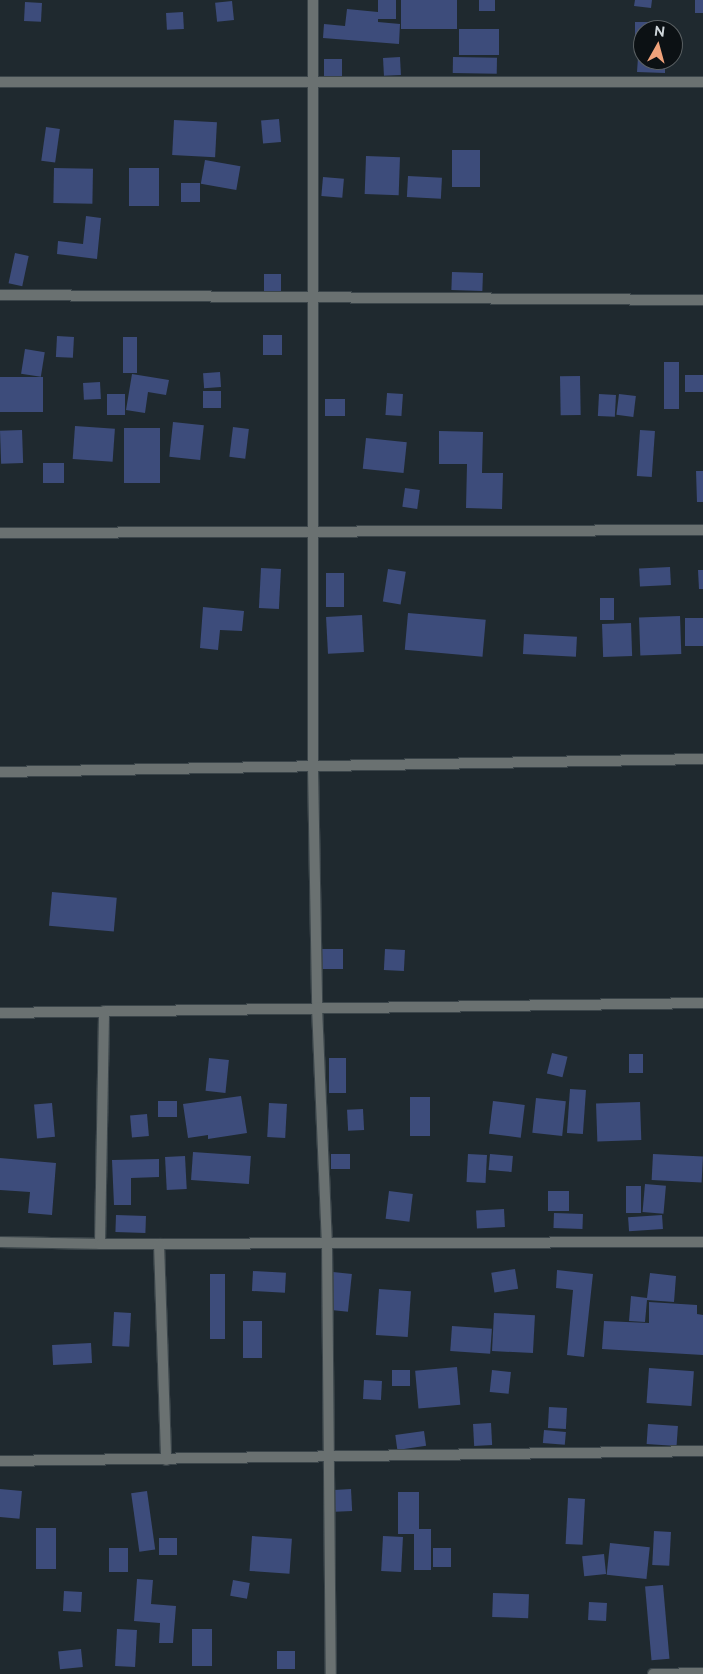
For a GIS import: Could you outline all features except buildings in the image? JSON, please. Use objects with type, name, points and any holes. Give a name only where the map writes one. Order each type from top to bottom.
[{"type":"street","points":[[313,0],[313,768],[317,1007],[327,1243],[327,1458],[331,1674]]},
{"type":"street","points":[[0,82],[703,82]]},
{"type":"street","points":[[0,295],[312,300],[703,300]]},
{"type":"street","points":[[0,533],[703,530]]},
{"type":"street","points":[[0,772],[313,768],[703,759]]},
{"type":"street","points":[[0,1013],[703,1003]]},
{"type":"street","points":[[100,1244],[104,1011]]},
{"type":"street","points":[[0,1242],[158,1244],[703,1242]]},
{"type":"street","points":[[158,1244],[166,1460]]},
{"type":"street","points":[[0,1461],[327,1458],[703,1451]]},
{"type":"street","points":[[654,1674],[703,1673]]}]
